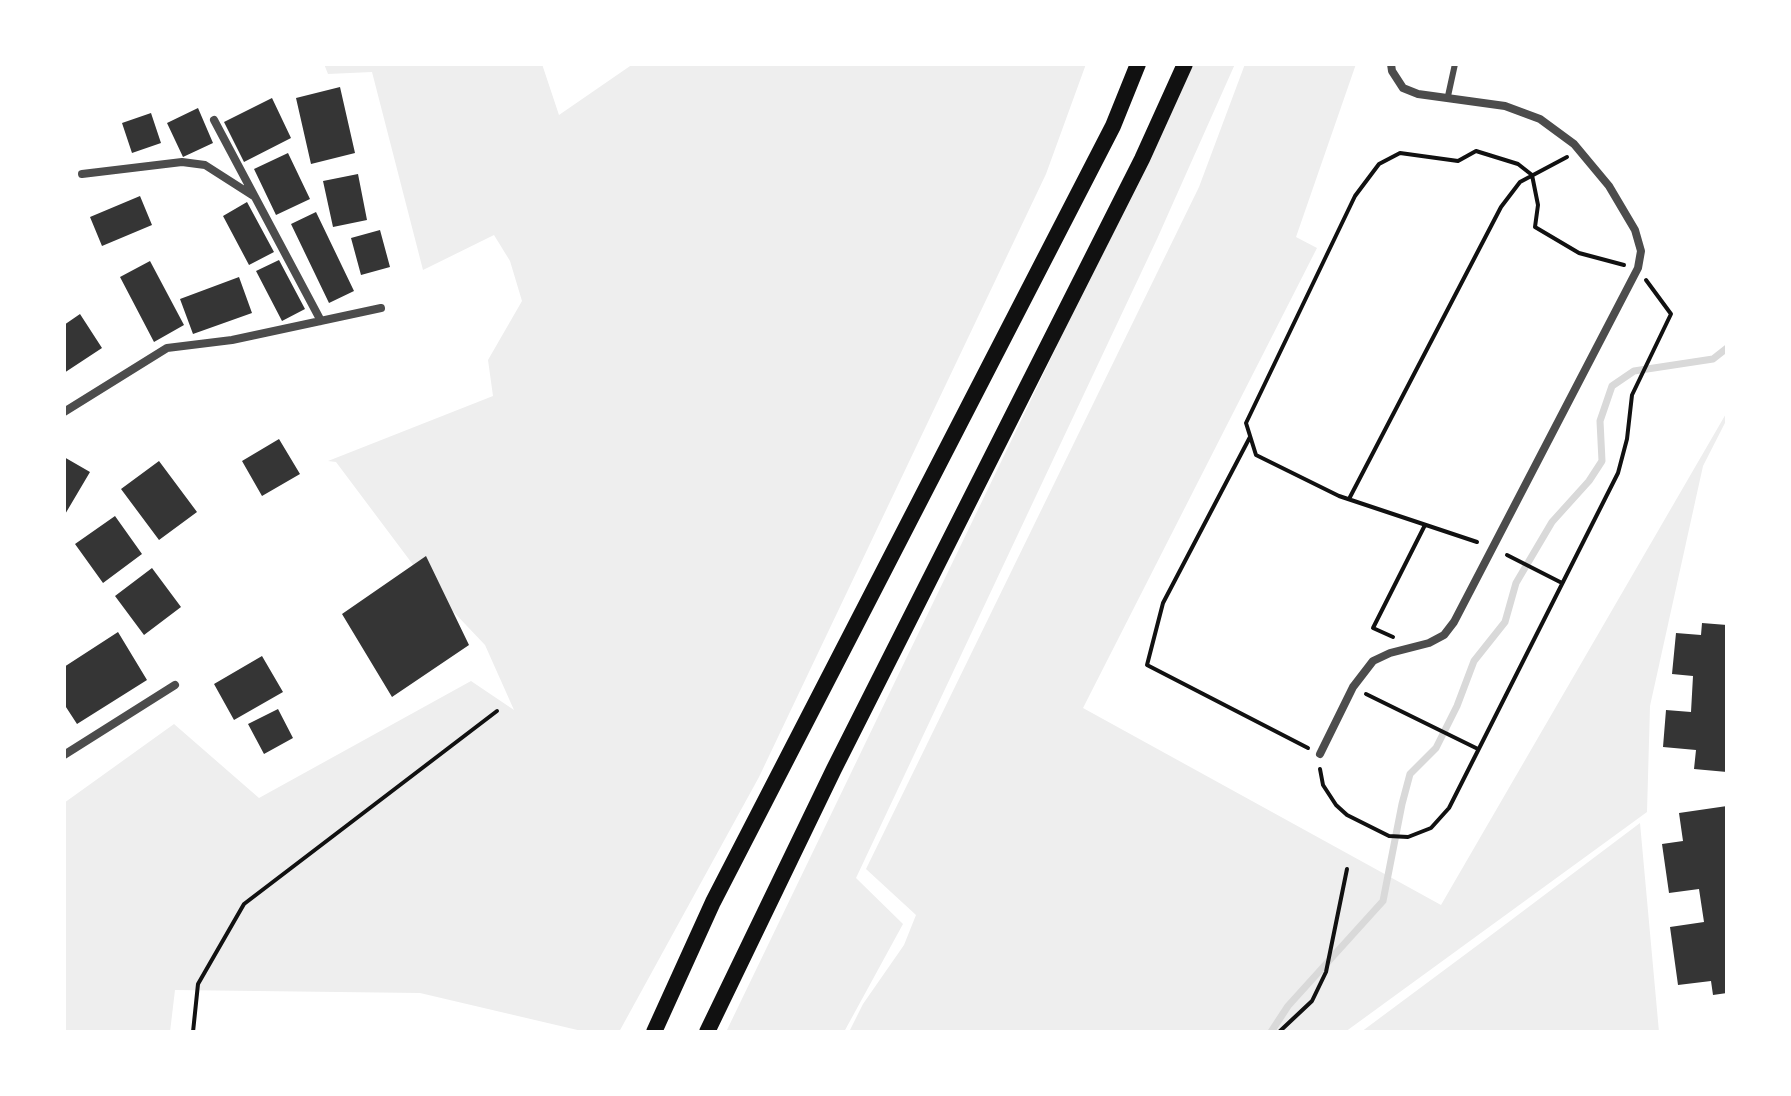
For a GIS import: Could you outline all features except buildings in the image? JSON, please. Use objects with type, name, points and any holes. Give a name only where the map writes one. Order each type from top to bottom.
[{"type":"main road","points":[[654,1032],[713,902],[1113,126],[1138,64]]},
{"type":"main road","points":[[707,1032],[834,769],[1142,159],[1185,64]]},
{"type":"street","points":[[1320,754],[1353,687],[1373,661],[1444,635],[1454,622],[1638,268],[1641,251],[1635,230],[1609,186],[1580,150],[1540,119],[1505,106],[1418,94],[1403,88],[1391,64]]},
{"type":"street","points":[[214,120],[321,321]]},
{"type":"street","points":[[82,174],[182,162],[205,165],[256,198]]},
{"type":"street","points":[[64,412],[167,348],[232,340],[381,308]]},
{"type":"street","points":[[64,755],[175,685]]},
{"type":"lane","points":[[1448,96],[1455,64]]},
{"type":"path","points":[[1349,499],[1501,207],[1520,182],[1580,150]]},
{"type":"path","points":[[1323,785],[1347,815],[1371,830],[1389,836],[1408,837],[1431,828],[1449,808],[1618,473],[1627,439],[1632,395],[1671,314],[1638,268],[1579,253],[1535,227],[1538,205],[1532,175],[1518,164],[1476,151],[1458,161],[1400,153],[1379,164],[1355,196],[1246,423],[1256,455],[1349,499],[1493,547],[1562,583]]},
{"type":"path","points":[[1250,437],[1163,603],[1147,665],[1320,754]]},
{"type":"path","points":[[1415,647],[1373,628],[1425,525]]},
{"type":"path","points":[[1353,687],[1478,749]]},
{"type":"path","points":[[193,1032],[198,984],[244,904],[497,711]]},
{"type":"path","points":[[1279,1032],[1312,1001],[1326,972],[1347,869]]},
{"type":"shaded area","points":[[324,64],[542,64],[559,115],[633,64],[1086,64],[1046,174],[759,777],[619,1032],[586,1032],[420,993],[175,990],[170,1032],[64,1032],[64,803],[174,724],[259,798],[471,681],[514,710],[485,645],[429,586],[336,462],[328,461],[493,396],[488,360],[522,301],[510,261],[494,235],[423,270],[372,72],[328,74]]},
{"type":"shaded area","points":[[1193,64],[1235,64],[1157,239],[856,878],[903,924],[844,1032],[726,1032]]},
{"type":"shaded area","points":[[1245,64],[1356,64],[1296,237],[1317,248],[1083,708],[1441,905],[1727,412],[1727,419],[1703,466],[1650,706],[1647,812],[1345,1032],[849,1032],[863,1004],[904,945],[916,915],[866,869],[1199,187]]},
{"type":"shaded area","points":[[1640,823],[1659,1032],[1361,1032],[1486,939]]},
{"type":"waterway","points":[[1271,1032],[1288,1006],[1383,901],[1410,774],[1436,748],[1457,706],[1474,661],[1505,622],[1516,583],[1552,522],[1589,481],[1602,461],[1600,421],[1612,386],[1634,371],[1713,359],[1727,348]]}]
